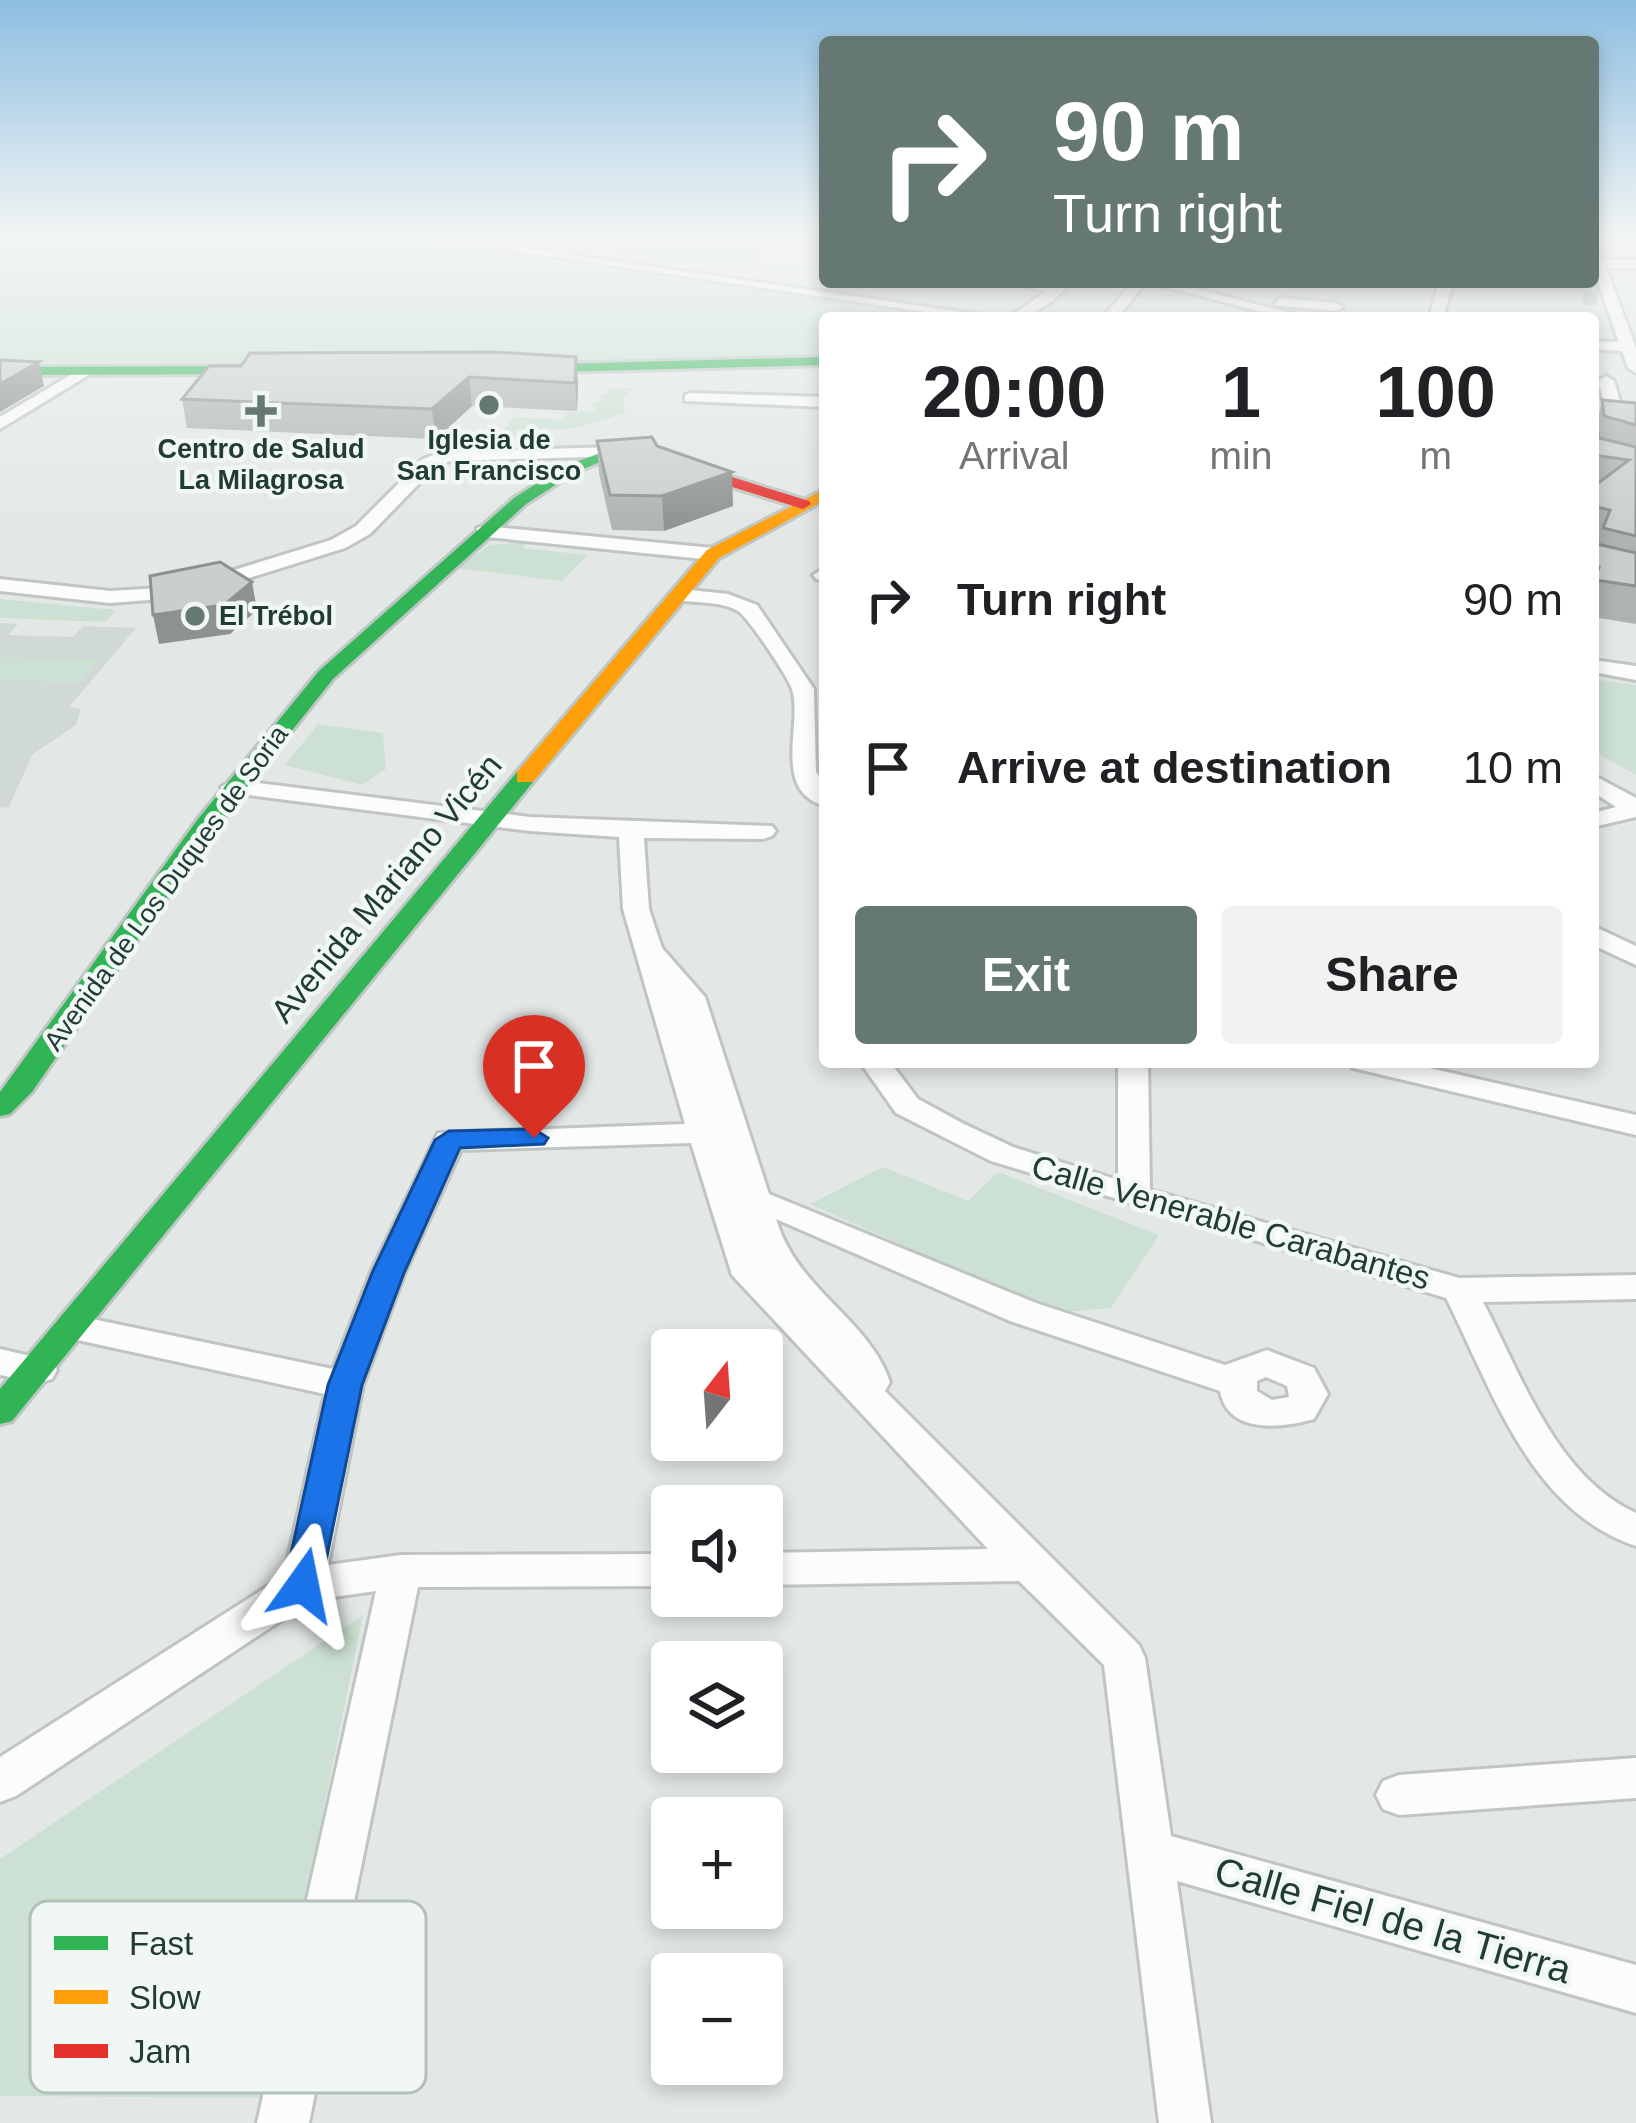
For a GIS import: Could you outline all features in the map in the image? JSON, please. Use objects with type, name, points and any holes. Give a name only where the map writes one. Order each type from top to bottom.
[{"type":"street","points":[[1623,337],[1636,368]]},
{"type":"street","points":[[1599,345],[1627,347]]},
{"type":"street","points":[[488,370],[819,361]]},
{"type":"street","points":[[0,424],[89,370]]},
{"type":"street","points":[[0,371],[283,370]]},
{"type":"street","points":[[1599,381],[1636,383]]},
{"type":"street","points":[[1599,381],[1627,424]]},
{"type":"street","points":[[691,398],[819,402]]},
{"type":"street","name":"Avenida de Los Duques de Soria","points":[[0,1108],[22,1086],[233,788],[328,672],[484,532],[568,471],[616,452]]},
{"type":"street","points":[[0,585],[110,597],[181,593],[338,544],[363,530],[429,463],[448,456],[640,453],[814,499]]},
{"type":"street","name":"Avenida Mariano Vicén","points":[[0,1412],[39,1370],[209,1154],[713,554],[814,499]]},
{"type":"street","points":[[484,532],[713,554]]},
{"type":"street","points":[[680,595],[728,600],[751,609],[803,689],[803,773],[819,792]]},
{"type":"street","points":[[1599,667],[1636,673]]},
{"type":"street","points":[[1599,786],[1636,810]]},
{"type":"street","points":[[233,788],[631,830],[764,831]]},
{"type":"street","points":[[1599,819],[1636,810]]},
{"type":"street","points":[[631,830],[636,909],[647,950],[715,1120],[755,1201],[770,1256],[867,1367],[881,1411]]},
{"type":"street","points":[[1599,937],[1636,957]]},
{"type":"street","name":"Calle Venerable Carabantes","points":[[878,1068],[907,1106],[1002,1154],[1459,1290],[1549,1463],[1607,1516],[1636,1530]]},
{"type":"street","points":[[1133,1068],[1134,1196]]},
{"type":"street","points":[[1390,1068],[1636,1125]]},
{"type":"street","points":[[303,1585],[345,1385],[388,1273],[449,1140],[715,1120]]},
{"type":"street","points":[[715,1120],[744,1267],[1028,1565],[1124,1658],[1184,2123]]},
{"type":"street","points":[[755,1201],[796,1214],[1023,1312],[1235,1382]]},
{"type":"street","points":[[1459,1290],[1636,1287]]},
{"type":"street","points":[[73,1327],[345,1385]]},
{"type":"street","points":[[0,1362],[39,1370]]},
{"type":"street","name":"Avenida Mariano Vicén","points":[[0,1440],[39,1370]]},
{"type":"street","points":[[783,1569],[1028,1565]]},
{"type":"street","points":[[0,1782],[303,1585],[401,1571],[651,1570]]},
{"type":"street","points":[[330,1901],[401,1571]]},
{"type":"street","points":[[1399,1795],[1636,1778]]},
{"type":"street","name":"Calle Fiel de la Tierra","points":[[1150,1852],[1636,1989]]},
{"type":"street","points":[[283,2123],[289,2093]]},
{"type":"shaded area","points":[[0,623],[18,624],[8,635],[73,637],[83,626],[136,628],[69,707],[81,709],[76,725],[33,754],[8,808],[0,807]]},
{"type":"green space","points":[[0,337],[819,337],[819,356],[585,363],[0,362]]},
{"type":"green space","points":[[632,388],[623,401],[625,413],[614,417],[571,428],[516,430],[514,439],[454,443],[465,434],[498,436],[515,417],[561,420],[569,412],[594,411],[598,407],[592,405],[603,400],[598,396],[610,392],[606,389]]},
{"type":"green space","points":[[528,542],[523,548],[588,555],[562,581],[456,568],[490,545]]},
{"type":"green space","points":[[0,599],[116,610],[106,622],[0,618]]},
{"type":"green space","points":[[0,657],[99,660],[80,683],[0,680]]},
{"type":"green space","points":[[1599,680],[1636,685],[1636,775],[1599,754]]},
{"type":"green space","points":[[318,724],[383,733],[386,769],[362,785],[285,765]]},
{"type":"green space","points":[[883,1167],[968,1201],[998,1172],[1159,1235],[1111,1308],[1064,1312],[1025,1300],[810,1204]]},
{"type":"green space","points":[[363,1615],[305,1901],[30,1901],[30,2093],[266,2093],[265,2098],[0,2096],[0,1859]]},
{"type":"building","points":[[495,352],[576,357],[575,383],[469,377],[432,409],[182,399],[209,366],[241,366],[250,353]]},
{"type":"building","points":[[0,360],[39,362],[0,384]]},
{"type":"building","points":[[1602,400],[1636,403],[1636,425],[1604,416]]},
{"type":"building","points":[[652,437],[657,446],[732,472],[662,496],[610,495],[597,441]]},
{"type":"building","points":[[1599,438],[1636,447],[1636,536],[1603,528],[1610,510],[1599,507],[1599,482],[1629,460],[1599,456]]},
{"type":"building","points":[[1599,544],[1636,553],[1636,586],[1599,581]]},
{"type":"building","points":[[220,562],[252,582],[224,605],[153,615],[150,576]]},
{"type":"traffic: fast","points":[[520,369],[819,361]]},
{"type":"traffic: fast","points":[[0,371],[260,370]]},
{"type":"traffic: fast","points":[[0,1108],[22,1086],[206,824],[326,675],[520,501],[568,470],[611,454]]},
{"type":"traffic: fast","points":[[0,1412],[525,777]]},
{"type":"traffic: slow","points":[[525,777],[713,554],[819,497]]},
{"type":"traffic: jam","points":[[611,454],[640,453],[803,504]]},
{"type":"place","name":"Iglesia de San Francisco","points":[[489,405]]},
{"type":"place","name":"Centro de Salud La Milagrosa","points":[[261,411]]},
{"type":"place","name":"El Trébol","points":[[195,616]]},
{"type":"route","points":[[303,1585],[345,1385],[388,1273],[449,1140],[534,1138]]}]
